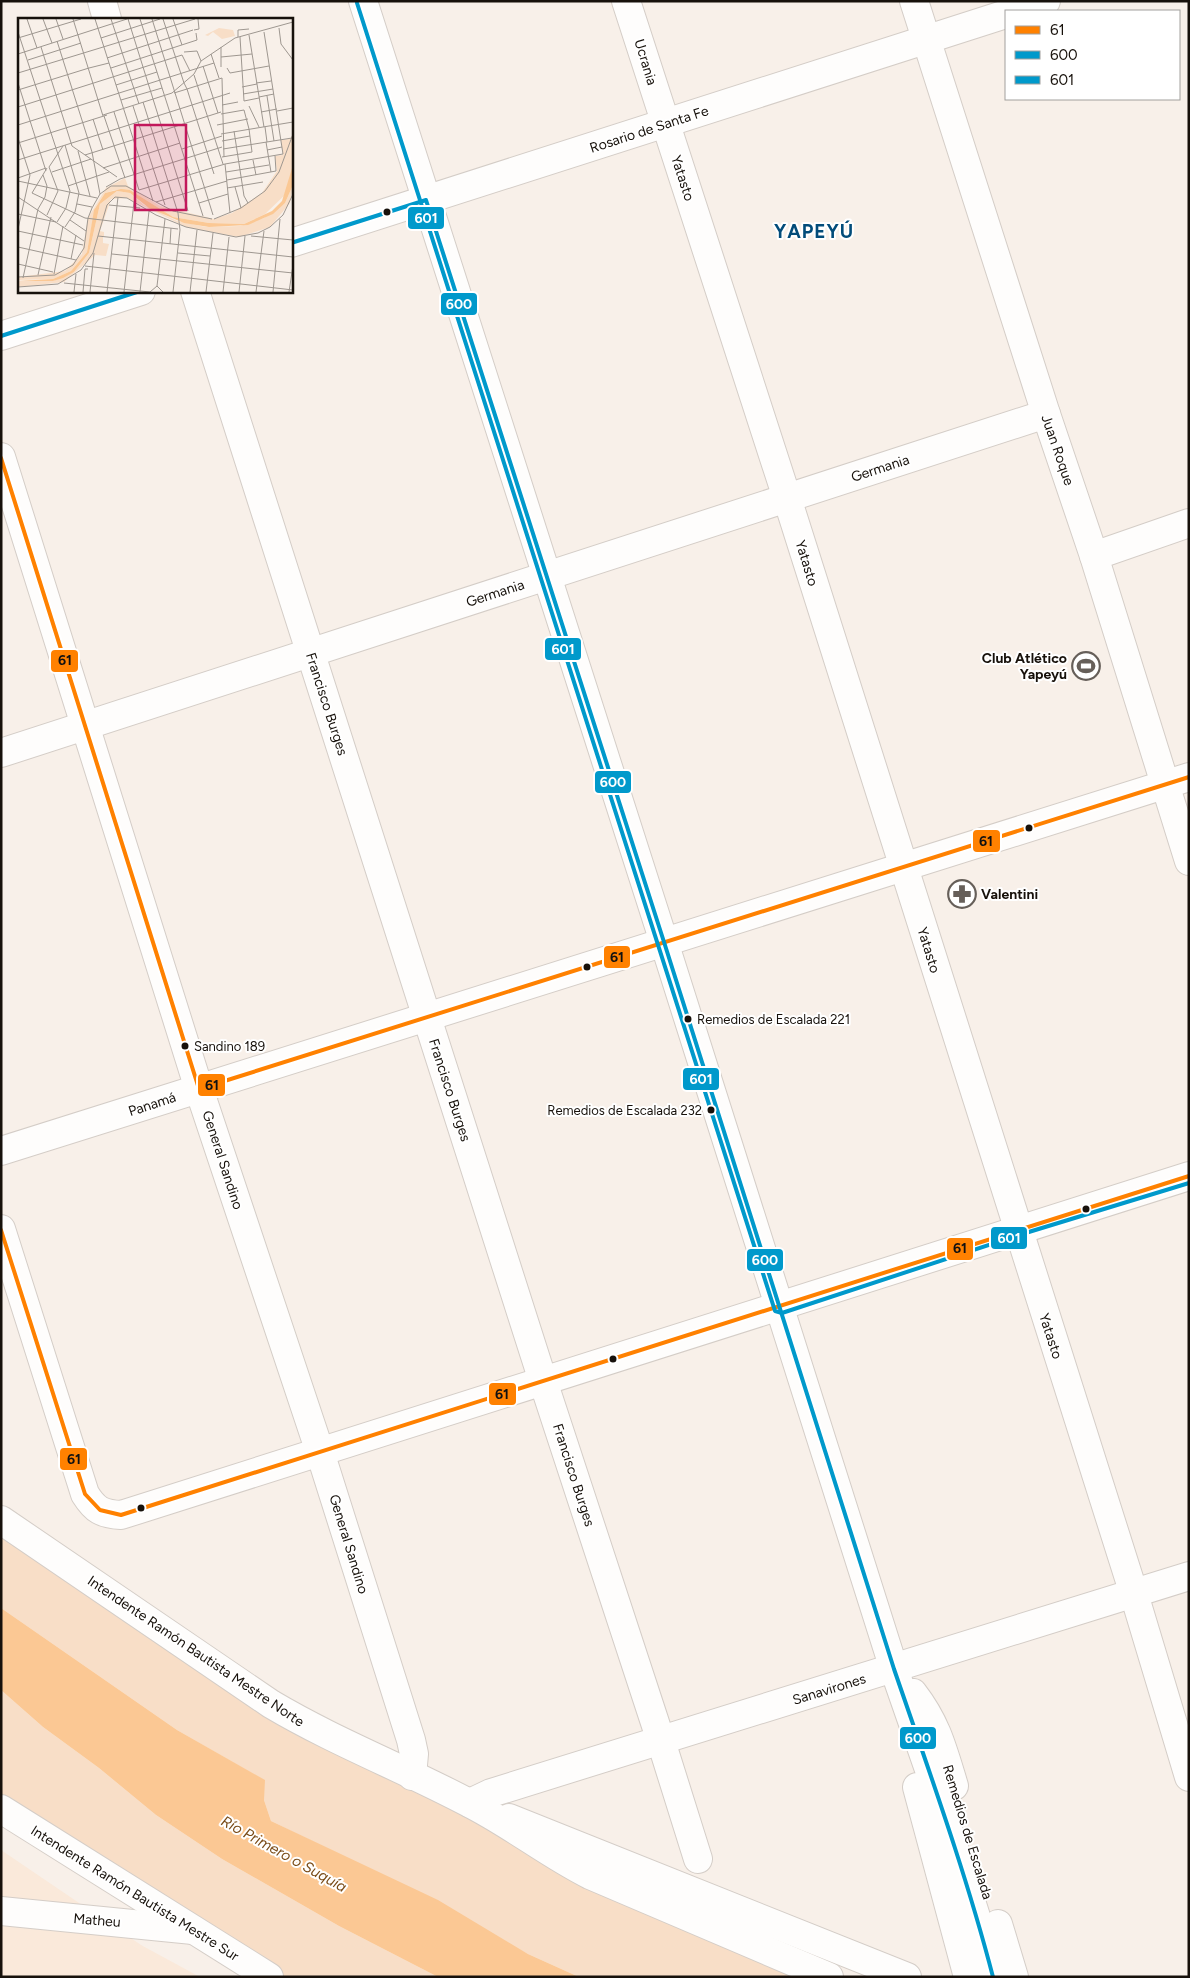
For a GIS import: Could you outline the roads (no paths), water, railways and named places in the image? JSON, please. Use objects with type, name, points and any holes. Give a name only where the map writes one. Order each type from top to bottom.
[{"type":"street","points":[[102,1],[107,18]]},
{"type":"street","name":"Remedios de Escalada","points":[[363,1],[894,1669],[933,1781],[984,1942],[993,1977]]},
{"type":"street","name":"Ucrania","points":[[626,1],[665,124]]},
{"type":"street","name":"Juan Roque","points":[[914,1],[1046,414],[1094,556],[1176,780],[1189,861]]},
{"type":"street","points":[[1017,10],[1046,1]]},
{"type":"street","name":"Rosario de Santa Fe","points":[[292,243],[1005,14]]},
{"type":"street","name":"Yatasto","points":[[665,124],[787,498],[1134,1594],[1189,1777]]},
{"type":"street","points":[[1,336],[138,292]]},
{"type":"street","name":"Francisco Burges","points":[[195,292],[698,1859]]},
{"type":"street","name":"Germania","points":[[1,753],[1046,414]]},
{"type":"street","name":"General Sandino","points":[[1,457],[199,1089],[320,1452],[410,1740],[414,1754],[412,1776]]},
{"type":"street","points":[[1094,556],[1189,523]]},
{"type":"street","name":"Panamá","points":[[1,1151],[1176,780]]},
{"type":"street","points":[[1,1229],[85,1494],[93,1506],[107,1514],[121,1515],[780,1307],[1017,1229],[1189,1176]]},
{"type":"street","name":"Intendente Ramón Bautista Mestre Norte","points":[[1,1520],[271,1704],[321,1733],[470,1803],[565,1862],[590,1875],[829,1977]]},
{"type":"street","name":"Sanavirones","points":[[470,1803],[491,1793],[1189,1576]]},
{"type":"street","name":"Remedios de Escalada","points":[[894,1669],[899,1721],[968,1977]]},
{"type":"street","name":"Remedios de Escalada","points":[[894,1669],[926,1710],[936,1728],[1014,1977]]},
{"type":"street","points":[[470,1803],[907,1977]]},
{"type":"street","name":"Intendente Ramón Bautista Mestre Sur","points":[[1,1808],[269,1977]]},
{"type":"street","name":"Matheu","points":[[1,1911],[193,1930]]},
{"type":"water","name":"Río Primero o Suquía","points":[[1,1608],[177,1730],[265,1780],[264,1800],[271,1821],[438,1900],[528,1954],[579,1977],[438,1977],[339,1926],[222,1859],[156,1815],[99,1768],[43,1727],[1,1690]]},
{"type":"place","name":"Club Atlético Yapeyú","points":[[1086,666]]},
{"type":"place","name":"Valentini","points":[[962,894]]},
{"type":"place","name":"Remedios de Escalada 221","points":[[688,1019]]},
{"type":"place","name":"Sandino 189","points":[[185,1046]]},
{"type":"place","name":"Remedios de Escalada 232","points":[[711,1110]]},
{"type":"district","name":"YAPEYÚ","points":[[814,231]]}]
